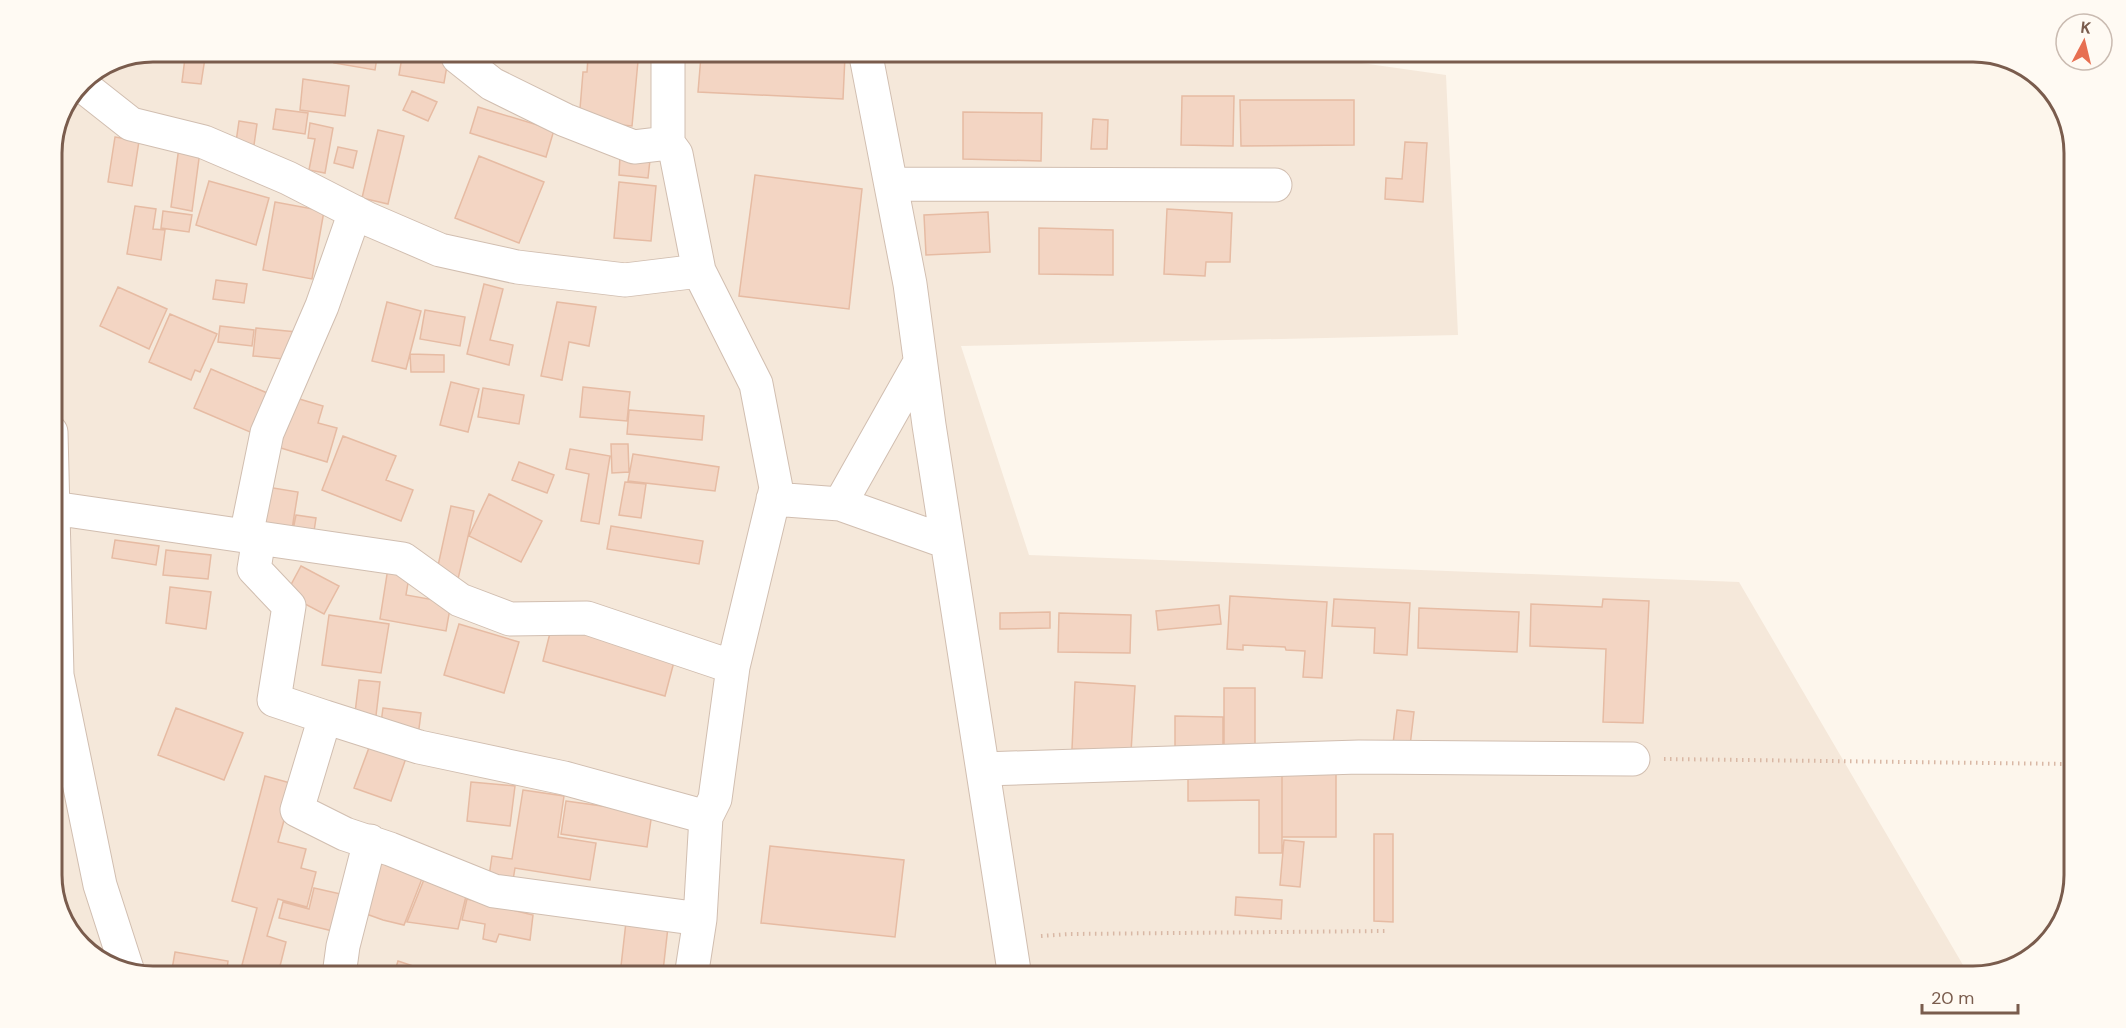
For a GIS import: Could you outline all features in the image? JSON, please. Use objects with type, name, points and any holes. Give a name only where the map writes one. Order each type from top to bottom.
[{"type":"street","points":[[464,62],[492,84],[565,120],[634,147],[668,143]]},
{"type":"street","points":[[668,62],[668,143],[676,154],[699,271],[756,384],[776,488],[733,667],[715,799],[706,817],[700,918],[693,966]]},
{"type":"street","points":[[867,62],[910,284],[947,543],[1013,966]]},
{"type":"street","points":[[87,89],[131,124],[204,142],[288,178],[355,212],[440,250],[517,267],[625,280],[699,271]]},
{"type":"street","points":[[891,184],[1275,185]]},
{"type":"street","points":[[355,212],[322,306],[267,433],[252,537],[254,569],[289,606],[274,700],[419,747],[564,778],[706,817]]},
{"type":"street","points":[[840,504],[920,362]]},
{"type":"street","points":[[773,499],[840,504],[947,543]]},
{"type":"street","points":[[62,509],[403,559],[460,600],[510,619],[587,618],[733,667]]},
{"type":"street","points":[[62,699],[100,885],[125,962]]},
{"type":"street","points":[[325,717],[297,810],[345,834],[370,841],[494,891],[700,918]]},
{"type":"street","points":[[982,769],[1359,757],[1634,759]]},
{"type":"street","points":[[340,966],[343,946],[370,841]]},
{"type":"path","points":[[1634,759],[2064,764]]},
{"type":"path","points":[[1009,938],[1070,934],[1385,931]]},
{"type":"shaded area","points":[[152,62],[1354,62],[1446,75],[1458,335],[961,346],[1029,555],[1739,582],[1964,966],[134,965],[117,960],[88,940],[77,926],[66,905],[62,882],[62,146],[65,129],[80,97],[92,84],[117,68],[134,63]]},
{"type":"building","points":[[184,62],[204,62],[201,84],[182,82]]},
{"type":"building","points":[[334,62],[376,62],[375,70]]},
{"type":"building","points":[[401,62],[448,62],[444,83],[399,75]]},
{"type":"building","points":[[588,62],[638,62],[632,126],[579,121],[583,72],[587,72]]},
{"type":"building","points":[[700,62],[845,62],[843,99],[698,92]]},
{"type":"building","points":[[303,79],[349,86],[345,116],[300,110]]},
{"type":"building","points":[[412,91],[437,102],[428,121],[403,110]]},
{"type":"building","points":[[1182,96],[1234,96],[1233,146],[1181,145]]},
{"type":"building","points":[[1240,100],[1354,100],[1354,145],[1241,146]]},
{"type":"building","points":[[478,107],[554,130],[546,157],[470,133]]},
{"type":"building","points":[[276,109],[308,113],[305,134],[273,129]]},
{"type":"building","points":[[963,112],[1042,113],[1041,161],[963,159]]},
{"type":"building","points":[[1093,119],[1108,120],[1107,149],[1091,149]]},
{"type":"building","points":[[239,121],[257,124],[254,145],[236,142]]},
{"type":"building","points":[[310,123],[333,128],[325,173],[309,170],[315,139],[308,138]]},
{"type":"building","points":[[378,130],[404,136],[388,204],[362,198]]},
{"type":"building","points":[[115,137],[139,141],[132,186],[108,182]]},
{"type":"building","points":[[1405,142],[1427,143],[1423,202],[1385,199],[1386,178],[1402,179]]},
{"type":"building","points":[[179,147],[200,151],[192,211],[171,207]]},
{"type":"building","points":[[338,147],[357,151],[353,168],[334,163]]},
{"type":"building","points":[[479,156],[544,182],[519,243],[455,218]]},
{"type":"building","points":[[620,156],[650,160],[648,178],[619,175]]},
{"type":"building","points":[[755,175],[862,189],[849,309],[739,296]]},
{"type":"building","points":[[209,181],[269,198],[256,245],[196,225]]},
{"type":"building","points":[[619,182],[656,186],[651,241],[614,238]]},
{"type":"building","points":[[275,202],[324,211],[312,279],[263,270]]},
{"type":"building","points":[[135,206],[156,209],[153,229],[165,230],[161,260],[127,254]]},
{"type":"building","points":[[1167,209],[1232,213],[1230,262],[1206,262],[1205,276],[1164,274]]},
{"type":"building","points":[[163,211],[192,215],[189,232],[161,228]]},
{"type":"building","points":[[988,212],[990,252],[926,255],[924,215]]},
{"type":"building","points":[[1039,228],[1113,230],[1113,275],[1039,274]]},
{"type":"building","points":[[216,280],[247,284],[244,303],[213,299]]},
{"type":"building","points":[[484,284],[503,289],[490,340],[513,345],[509,365],[467,354]]},
{"type":"building","points":[[118,287],[167,309],[149,349],[100,326]]},
{"type":"building","points":[[387,302],[421,311],[406,369],[372,361]]},
{"type":"building","points":[[557,302],[596,307],[589,346],[569,342],[562,380],[541,376]]},
{"type":"building","points":[[425,310],[465,317],[460,346],[420,339]]},
{"type":"building","points":[[170,314],[217,334],[200,372],[195,370],[191,380],[149,362]]},
{"type":"building","points":[[220,326],[254,330],[252,346],[218,342]]},
{"type":"building","points":[[256,328],[297,332],[294,360],[253,356]]},
{"type":"building","points":[[410,354],[444,355],[444,372],[411,372]]},
{"type":"building","points":[[211,369],[279,398],[262,437],[194,408]]},
{"type":"building","points":[[451,382],[479,389],[468,432],[440,425]]},
{"type":"building","points":[[583,387],[630,392],[627,421],[580,417]]},
{"type":"building","points":[[483,388],[524,395],[519,424],[478,417]]},
{"type":"building","points":[[286,395],[323,406],[318,423],[337,428],[327,462],[271,445]]},
{"type":"building","points":[[629,410],[704,416],[702,440],[627,434]]},
{"type":"building","points":[[343,436],[396,456],[386,480],[413,490],[401,521],[322,490]]},
{"type":"building","points":[[611,444],[628,444],[629,472],[612,473]]},
{"type":"building","points":[[570,449],[610,456],[599,524],[581,521],[589,474],[566,469]]},
{"type":"building","points":[[633,454],[719,467],[715,491],[628,481]]},
{"type":"building","points":[[519,462],[554,475],[547,493],[512,480]]},
{"type":"building","points":[[625,482],[646,484],[641,518],[619,515]]},
{"type":"building","points":[[261,486],[298,492],[292,529],[255,524]]},
{"type":"building","points":[[489,494],[542,521],[521,562],[469,536]]},
{"type":"building","points":[[451,506],[474,511],[458,579],[436,575]]},
{"type":"building","points":[[296,515],[316,518],[313,538],[292,535]]},
{"type":"building","points":[[611,526],[703,541],[699,564],[607,549]]},
{"type":"building","points":[[115,540],[159,546],[156,565],[112,558]]},
{"type":"building","points":[[166,550],[211,555],[208,579],[163,575]]},
{"type":"building","points":[[301,566],[339,586],[324,614],[286,594]]},
{"type":"building","points":[[388,568],[410,571],[406,595],[451,603],[446,631],[380,619]]},
{"type":"building","points":[[170,587],[211,592],[206,629],[166,623]]},
{"type":"building","points":[[1230,596],[1327,602],[1322,678],[1303,677],[1305,651],[1286,650],[1285,647],[1243,645],[1243,650],[1227,649]]},
{"type":"building","points":[[1334,599],[1410,603],[1407,655],[1374,653],[1375,628],[1332,626]]},
{"type":"building","points":[[1603,599],[1649,601],[1643,723],[1603,722],[1606,649],[1530,646],[1531,604],[1602,607]]},
{"type":"building","points":[[1219,605],[1221,624],[1158,630],[1156,611]]},
{"type":"building","points":[[1419,608],[1519,612],[1517,652],[1418,648]]},
{"type":"building","points":[[1050,612],[1050,628],[1000,629],[1000,613]]},
{"type":"building","points":[[1059,613],[1131,615],[1130,653],[1058,652]]},
{"type":"building","points":[[329,615],[389,624],[381,673],[322,665]]},
{"type":"building","points":[[459,624],[519,642],[504,693],[444,675]]},
{"type":"building","points":[[552,625],[675,658],[665,696],[543,661]]},
{"type":"building","points":[[359,680],[380,682],[375,724],[354,721]]},
{"type":"building","points":[[1075,682],[1135,686],[1131,752],[1072,749]]},
{"type":"building","points":[[1224,688],[1255,688],[1255,747],[1224,747]]},
{"type":"building","points":[[176,708],[243,733],[224,780],[158,755]]},
{"type":"building","points":[[383,708],[421,713],[418,736],[380,730]]},
{"type":"building","points":[[1397,710],[1414,712],[1410,746],[1393,744]]},
{"type":"building","points":[[1175,716],[1223,717],[1223,749],[1175,748]]},
{"type":"building","points":[[370,745],[406,758],[391,801],[354,788]]},
{"type":"building","points":[[1336,772],[1336,837],[1282,837],[1282,773]]},
{"type":"building","points":[[1282,773],[1282,853],[1259,853],[1259,800],[1188,801],[1188,774]]},
{"type":"building","points":[[265,776],[294,784],[278,842],[306,849],[301,868],[316,872],[307,907],[278,899],[267,936],[286,942],[280,966],[242,965],[257,908],[232,901]]},
{"type":"building","points":[[471,782],[515,786],[510,826],[467,821]]},
{"type":"building","points":[[523,790],[564,796],[558,837],[596,843],[590,880],[515,868],[512,886],[488,883],[492,856],[512,859]]},
{"type":"building","points":[[566,801],[652,813],[647,847],[561,834]]},
{"type":"building","points":[[1374,834],[1393,834],[1393,922],[1374,921]]},
{"type":"building","points":[[1284,840],[1304,842],[1300,887],[1280,885]]},
{"type":"building","points":[[770,846],[904,860],[895,937],[761,923]]},
{"type":"building","points":[[380,851],[425,871],[404,925],[358,911]]},
{"type":"building","points":[[427,872],[468,888],[458,929],[407,922]]},
{"type":"building","points":[[314,888],[354,897],[345,934],[279,918],[283,902],[309,909]]},
{"type":"building","points":[[1236,897],[1282,900],[1281,919],[1235,915]]},
{"type":"building","points":[[467,899],[533,915],[530,940],[499,934],[496,942],[483,939],[485,924],[462,920]]},
{"type":"building","points":[[626,922],[668,927],[664,966],[621,966]]},
{"type":"building","points":[[175,952],[228,961],[227,966],[173,966]]},
{"type":"building","points":[[398,961],[413,966],[396,966]]}]
